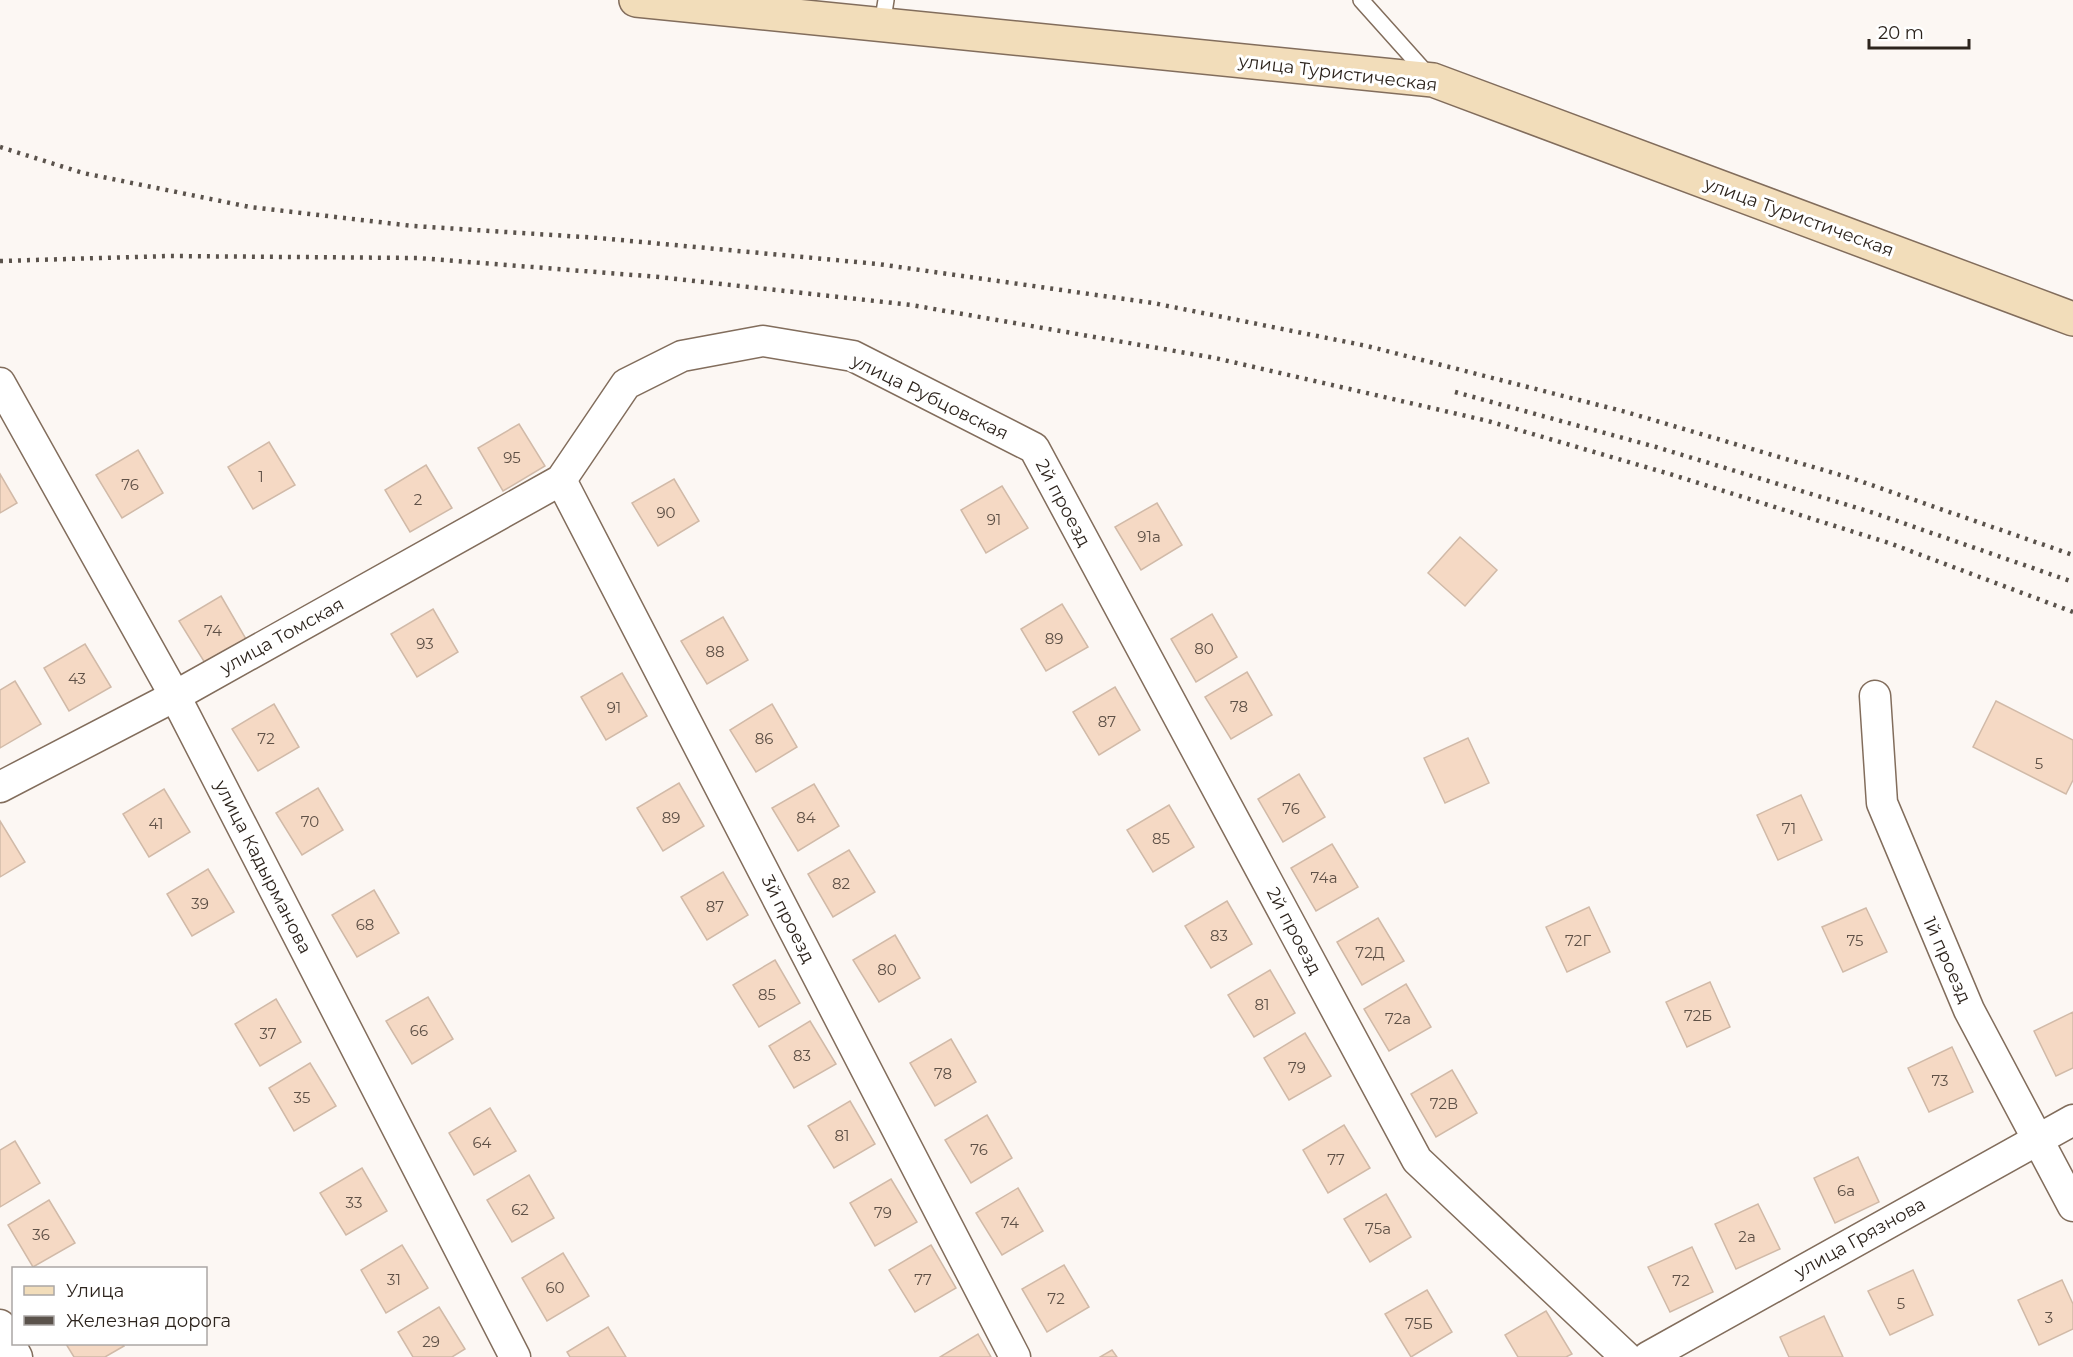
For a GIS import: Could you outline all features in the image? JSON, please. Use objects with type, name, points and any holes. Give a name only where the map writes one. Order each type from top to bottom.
[{"type":"street","name":"улица Туристическая","points":[[636,0],[884,12],[1433,80],[2073,319]]},
{"type":"street","name":"улица Рубцовская","points":[[561,480],[626,384],[682,356],[763,341],[853,356],[1034,448]]},
{"type":"street","name":"улица Кадырманова","points":[[0,383],[175,696],[515,1357]]},
{"type":"street","name":"2й проезд","points":[[1034,448],[1417,1160],[1626,1357]]},
{"type":"street","name":"улица Томская","points":[[0,787],[175,696],[561,480]]},
{"type":"street","name":"3й проезд","points":[[561,480],[1015,1357]]},
{"type":"street","name":"1й проезд","points":[[1875,696],[1882,803],[1969,1010],[2073,1206]]},
{"type":"street","name":"улица Грязнова","points":[[1648,1357],[2073,1120]]},
{"type":"street","points":[[0,1325],[17,1357]]},
{"type":"lane","points":[[1361,0],[1433,80]]},
{"type":"building","points":[[519,424],[545,466],[503,491],[478,448]]},
{"type":"building","points":[[269,442],[295,485],[253,509],[228,467]]},
{"type":"building","points":[[138,450],[163,493],[122,518],[96,475]]},
{"type":"building","points":[[426,465],[452,508],[410,532],[385,490]]},
{"type":"building","points":[[0,474],[17,503],[0,513]]},
{"type":"building","points":[[674,479],[699,521],[658,546],[632,503]]},
{"type":"building","points":[[1002,486],[1028,528],[986,553],[961,510]]},
{"type":"building","points":[[1157,503],[1182,545],[1141,570],[1115,527]]},
{"type":"building","points":[[1460,537],[1497,570],[1465,606],[1428,573]]},
{"type":"building","points":[[221,596],[246,639],[205,663],[179,621]]},
{"type":"building","points":[[1062,604],[1088,647],[1046,671],[1021,629]]},
{"type":"building","points":[[433,609],[458,652],[417,677],[391,634]]},
{"type":"building","points":[[1212,614],[1237,657],[1196,682],[1171,639]]},
{"type":"building","points":[[723,617],[748,660],[707,684],[681,641]]},
{"type":"building","points":[[85,644],[111,687],[69,711],[44,668]]},
{"type":"building","points":[[1247,672],[1272,715],[1231,739],[1205,697]]},
{"type":"building","points":[[622,673],[647,716],[606,740],[581,697]]},
{"type":"building","points":[[15,681],[41,724],[0,748],[0,690]]},
{"type":"building","points":[[1115,687],[1140,730],[1099,755],[1073,712]]},
{"type":"building","points":[[1996,701],[2073,740],[2073,780],[2066,794],[1973,747]]},
{"type":"building","points":[[274,704],[299,747],[258,771],[232,729]]},
{"type":"building","points":[[772,704],[797,747],[756,772],[730,730]]},
{"type":"building","points":[[1468,738],[1489,783],[1445,803],[1424,758]]},
{"type":"building","points":[[1299,774],[1325,817],[1283,842],[1258,799]]},
{"type":"building","points":[[679,783],[704,826],[663,851],[637,808]]},
{"type":"building","points":[[814,784],[839,826],[798,851],[772,808]]},
{"type":"building","points":[[318,788],[343,830],[302,855],[276,813]]},
{"type":"building","points":[[164,789],[190,832],[149,857],[123,814]]},
{"type":"building","points":[[1801,795],[1822,840],[1778,860],[1757,815]]},
{"type":"building","points":[[1169,805],[1194,847],[1153,872],[1127,830]]},
{"type":"building","points":[[0,821],[25,862],[0,877]]},
{"type":"building","points":[[1332,844],[1358,887],[1316,911],[1291,868]]},
{"type":"building","points":[[849,850],[875,892],[833,917],[808,874]]},
{"type":"building","points":[[208,869],[234,912],[192,936],[167,894]]},
{"type":"building","points":[[723,872],[748,915],[707,940],[681,897]]},
{"type":"building","points":[[374,890],[399,933],[357,957],[332,915]]},
{"type":"building","points":[[1227,901],[1252,944],[1211,968],[1185,926]]},
{"type":"building","points":[[1589,907],[1610,952],[1567,972],[1546,927]]},
{"type":"building","points":[[1866,908],[1887,952],[1843,972],[1822,927]]},
{"type":"building","points":[[1378,918],[1404,961],[1362,985],[1337,942]]},
{"type":"building","points":[[895,935],[920,978],[879,1002],[853,960]]},
{"type":"building","points":[[775,960],[800,1003],[759,1027],[733,985]]},
{"type":"building","points":[[1270,970],[1295,1013],[1254,1037],[1228,995]]},
{"type":"building","points":[[1710,982],[1730,1027],[1687,1047],[1666,1002]]},
{"type":"building","points":[[1406,984],[1431,1027],[1389,1051],[1364,1009]]},
{"type":"building","points":[[428,997],[453,1039],[412,1064],[386,1021]]},
{"type":"building","points":[[276,999],[301,1042],[260,1066],[235,1024]]},
{"type":"building","points":[[2073,1012],[2073,1068],[2056,1076],[2034,1031]]},
{"type":"building","points":[[810,1021],[836,1064],[794,1088],[769,1046]]},
{"type":"building","points":[[1305,1033],[1331,1076],[1289,1100],[1264,1058]]},
{"type":"building","points":[[951,1039],[976,1082],[935,1106],[910,1063]]},
{"type":"building","points":[[1952,1047],[1973,1092],[1929,1112],[1908,1068]]},
{"type":"building","points":[[310,1063],[336,1106],[294,1131],[269,1088]]},
{"type":"building","points":[[1452,1070],[1477,1113],[1436,1137],[1411,1094]]},
{"type":"building","points":[[850,1101],[875,1144],[834,1168],[808,1126]]},
{"type":"building","points":[[490,1108],[516,1151],[474,1175],[449,1133]]},
{"type":"building","points":[[987,1115],[1012,1158],[971,1183],[945,1140]]},
{"type":"building","points":[[1344,1125],[1370,1168],[1328,1193],[1303,1150]]},
{"type":"building","points":[[15,1141],[40,1183],[0,1207],[0,1150]]},
{"type":"building","points":[[1858,1157],[1879,1202],[1835,1223],[1814,1178]]},
{"type":"building","points":[[362,1168],[387,1211],[346,1235],[320,1193]]},
{"type":"building","points":[[529,1175],[554,1218],[512,1242],[487,1200]]},
{"type":"building","points":[[891,1179],[917,1222],[875,1246],[850,1203]]},
{"type":"building","points":[[1018,1188],[1043,1231],[1002,1255],[976,1213]]},
{"type":"building","points":[[1386,1194],[1411,1237],[1370,1262],[1344,1219]]},
{"type":"building","points":[[49,1200],[75,1243],[33,1267],[8,1225]]},
{"type":"building","points":[[1758,1204],[1780,1249],[1736,1269],[1715,1224]]},
{"type":"building","points":[[402,1245],[428,1288],[386,1313],[361,1270]]},
{"type":"building","points":[[931,1245],[956,1288],[915,1312],[889,1270]]},
{"type":"building","points":[[1692,1247],[1713,1292],[1670,1312],[1648,1267]]},
{"type":"building","points":[[563,1253],[589,1296],[547,1321],[522,1278]]},
{"type":"building","points":[[1064,1265],[1089,1307],[1047,1332],[1022,1289]]},
{"type":"building","points":[[1913,1270],[1933,1315],[1890,1335],[1868,1291]]},
{"type":"building","points":[[2062,1280],[2073,1304],[2073,1329],[2039,1345],[2018,1300]]},
{"type":"building","points":[[1427,1290],[1452,1332],[1411,1357],[1385,1314]]},
{"type":"building","points":[[439,1307],[465,1349],[452,1357],[413,1357],[398,1332]]},
{"type":"building","points":[[1546,1311],[1572,1354],[1566,1357],[1518,1357],[1505,1335]]},
{"type":"building","points":[[1824,1316],[1843,1357],[1789,1357],[1780,1337]]},
{"type":"building","points":[[608,1327],[626,1357],[570,1357],[567,1352]]},
{"type":"building","points":[[978,1334],[991,1357],[940,1357]]},
{"type":"building","points":[[67,1345],[124,1346],[105,1357],[74,1357]]},
{"type":"building","points":[[1112,1350],[1117,1357],[1100,1357]]},
{"type":"railway","points":[[0,147],[83,173],[250,207],[413,226],[599,238],[878,264],[1153,303],[1367,346],[1626,412],[1854,479],[2073,555]]},
{"type":"railway","points":[[0,261],[169,256],[418,258],[659,277],[911,305],[1215,358],[1488,421],[1673,475],[1889,543],[2073,612]]},
{"type":"railway","points":[[1455,392],[1656,447],[1874,513],[2073,582]]}]
